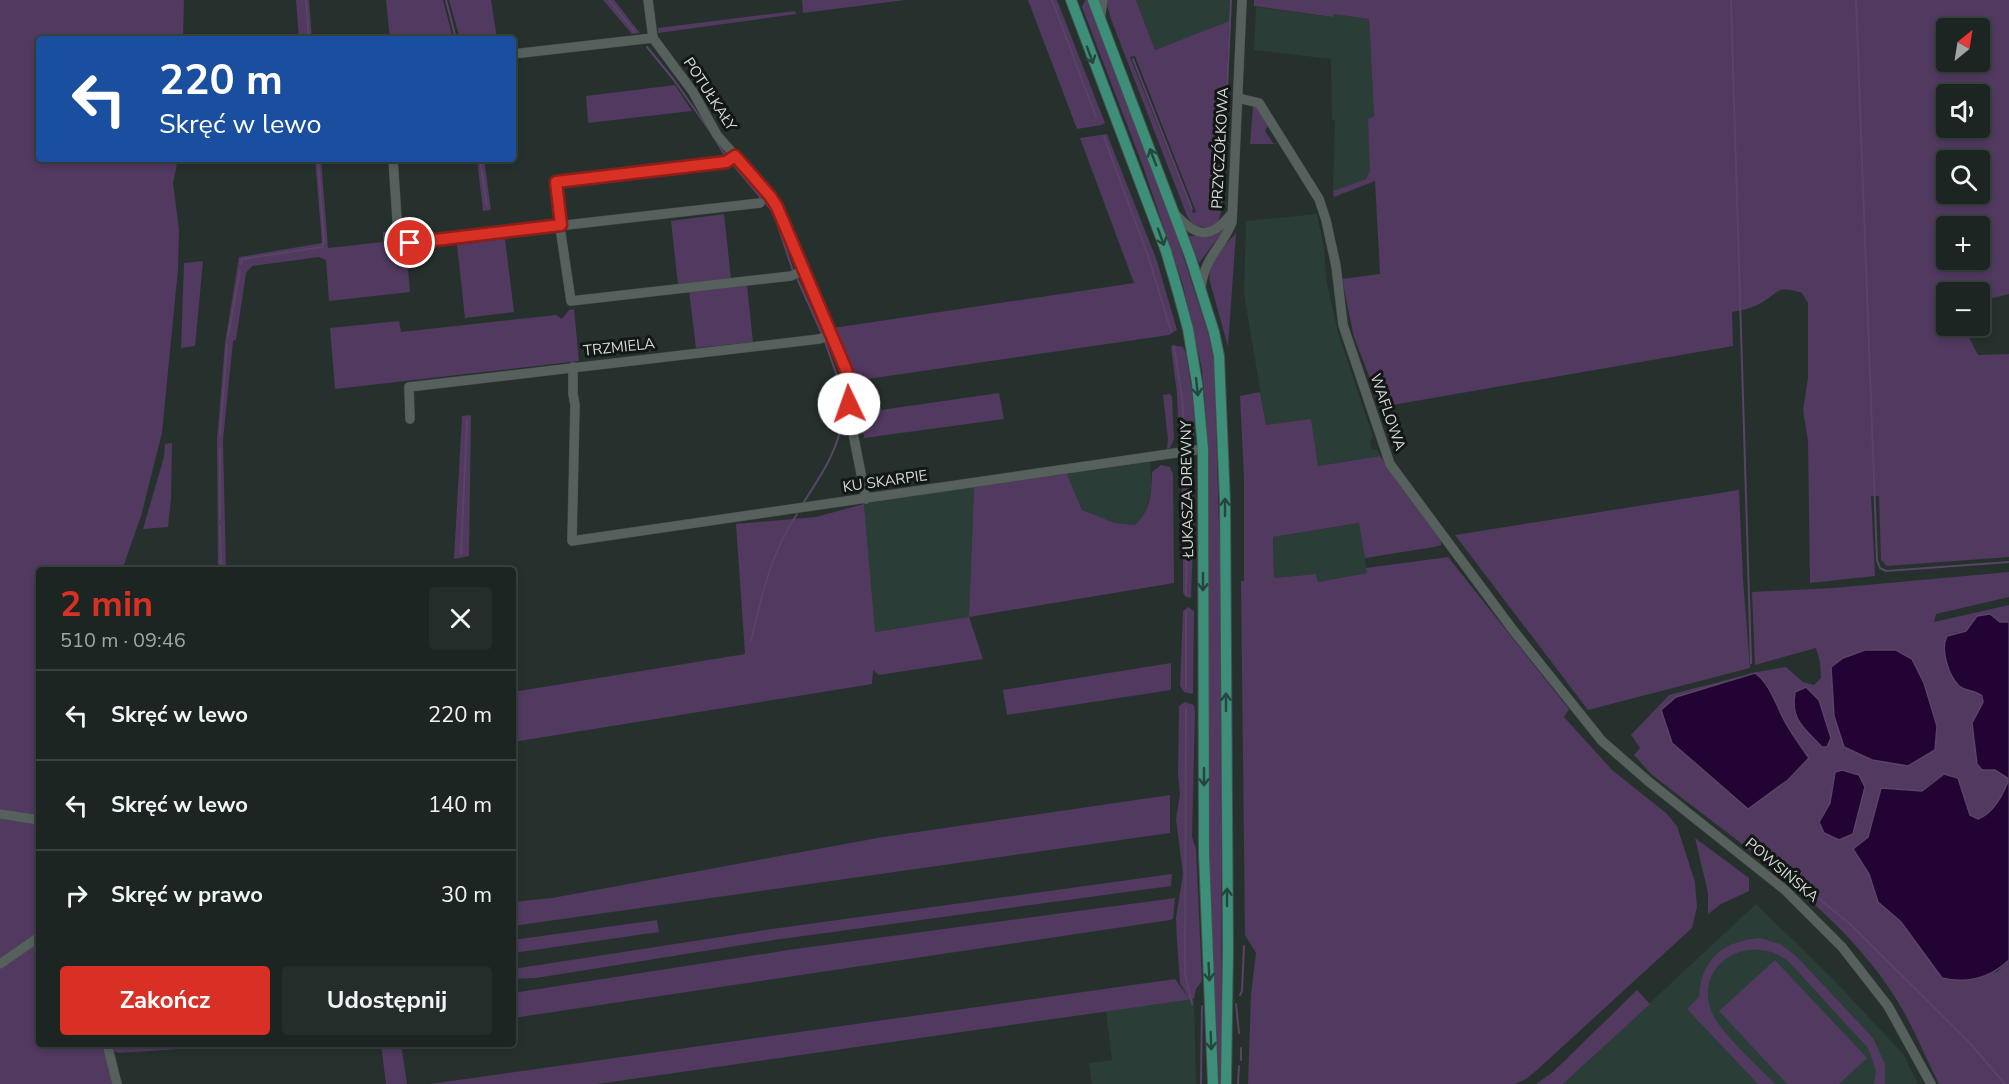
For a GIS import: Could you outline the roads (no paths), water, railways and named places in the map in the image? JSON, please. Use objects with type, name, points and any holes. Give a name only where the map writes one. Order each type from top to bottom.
[{"type":"main road","name":"ŁUKASZA DREWNY","points":[[1071,0],[1116,126],[1163,242],[1188,329],[1197,383],[1203,449],[1204,854],[1213,1084]]},
{"type":"main road","points":[[1093,0],[1173,212],[1201,290],[1217,345],[1223,426],[1226,1084]]},
{"type":"street","name":"POTUŁKAŁY","points":[[648,0],[653,38],[693,92],[731,158],[770,196],[798,273],[826,337],[849,381],[850,418],[866,499]]},
{"type":"street","points":[[1100,19],[1103,0]]},
{"type":"street","name":"PRZYCZÓŁKOWA","points":[[1201,290],[1207,261],[1228,232],[1233,211],[1242,0]]},
{"type":"street","points":[[516,54],[653,38]]},
{"type":"street","name":"WAFLOWA","points":[[1238,98],[1259,103],[1319,199],[1336,266],[1343,325],[1390,464],[1577,712]]},
{"type":"street","points":[[731,158],[556,182],[570,301],[798,273]]},
{"type":"street","points":[[393,162],[398,234],[403,241],[410,243],[561,230],[760,203]]},
{"type":"street","points":[[1173,212],[1188,228],[1207,233],[1216,229],[1233,211]]},
{"type":"street","name":"TRZMIELA","points":[[410,418],[409,387],[826,337]]},
{"type":"street","name":"KU SKARPIE","points":[[573,368],[575,405],[572,541],[1203,449]]},
{"type":"street","name":"POWSIŃSKA","points":[[1577,712],[1620,759],[1785,890],[1830,933],[1855,961],[1888,1006],[1931,1084]]},
{"type":"street","points":[[0,814],[36,820]]},
{"type":"street","points":[[0,964],[36,939]]},
{"type":"street","points":[[108,1048],[117,1084]]},
{"type":"waterway","points":[[306,0],[309,36]]},
{"type":"waterway","points":[[446,0],[455,36]]},
{"type":"waterway","points":[[609,0],[635,32]]},
{"type":"waterway","points":[[1052,0],[1096,117]]},
{"type":"waterway","points":[[1226,110],[1231,0]]},
{"type":"waterway","points":[[1731,0],[1751,663]]},
{"type":"waterway","points":[[1856,0],[1877,560],[1880,568],[1886,571],[2009,562]]},
{"type":"waterway","points":[[647,47],[674,80],[712,134]]},
{"type":"waterway","points":[[1133,59],[1192,209]]},
{"type":"waterway","points":[[1221,209],[1226,119]]},
{"type":"waterway","points":[[1104,137],[1149,259],[1171,331]]},
{"type":"waterway","points":[[715,139],[726,157]]},
{"type":"waterway","points":[[730,161],[773,212]]},
{"type":"waterway","points":[[241,264],[242,259],[322,247],[324,240],[318,162]]},
{"type":"waterway","points":[[480,162],[487,206]]},
{"type":"waterway","points":[[776,220],[793,271]]},
{"type":"waterway","points":[[228,336],[240,271]]},
{"type":"waterway","points":[[796,276],[822,334]]},
{"type":"waterway","points":[[824,339],[842,390]]},
{"type":"waterway","points":[[220,435],[227,345]]},
{"type":"waterway","points":[[1174,347],[1182,397],[1185,442]]},
{"type":"waterway","points":[[802,505],[834,449],[844,411]]},
{"type":"waterway","points":[[461,554],[467,421]]},
{"type":"waterway","points":[[220,448],[220,519]]},
{"type":"waterway","points":[[1185,468],[1187,501]]},
{"type":"waterway","points":[[751,641],[773,560],[797,514]]},
{"type":"waterway","points":[[1186,595],[1187,517]]},
{"type":"waterway","points":[[220,526],[221,567]]},
{"type":"waterway","points":[[1186,612],[1186,688]]},
{"type":"waterway","points":[[1186,708],[1185,974],[1192,1004]]},
{"type":"waterway","points":[[1748,840],[1851,925],[1968,1041],[2005,1084]]},
{"type":"waterway","points":[[1240,995],[1244,946]]},
{"type":"waterway","points":[[1236,1004],[1239,1033]]},
{"type":"waterway","points":[[1201,1084],[1202,1006]]},
{"type":"waterway","points":[[1241,1048],[1241,1060]]},
{"type":"waterway","points":[[1238,1084],[1239,1066]]}]
